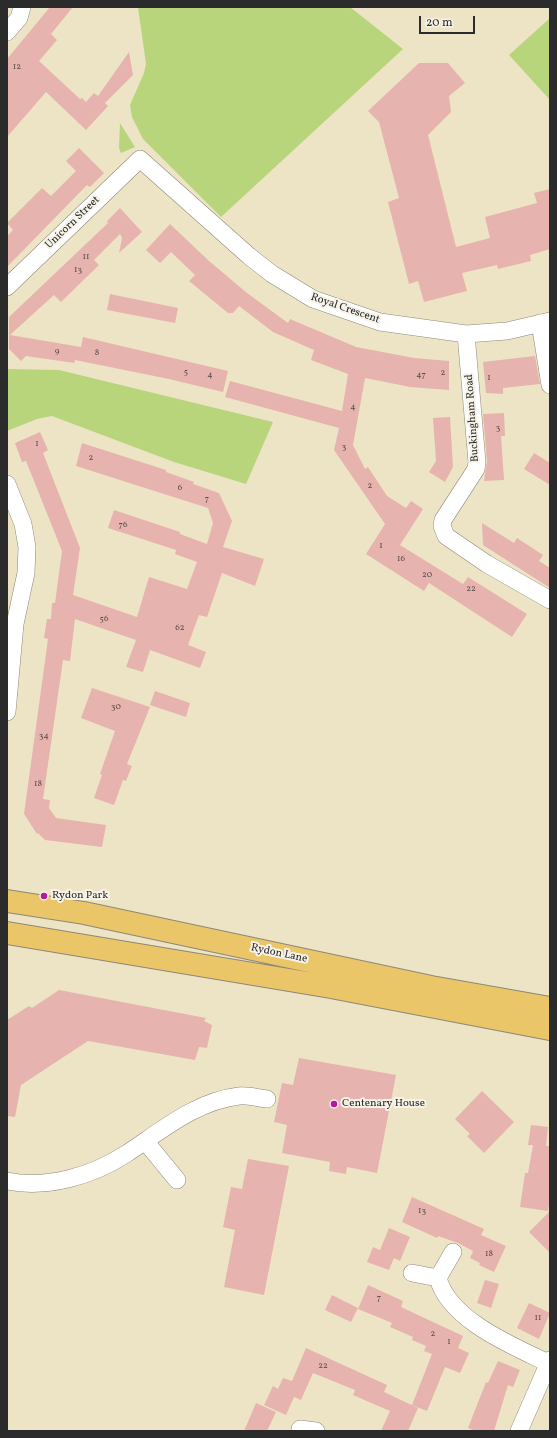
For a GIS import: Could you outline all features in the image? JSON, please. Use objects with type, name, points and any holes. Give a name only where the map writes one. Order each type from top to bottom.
[{"type":"main road","name":"Rydon Lane","points":[[7,901],[84,912],[431,987],[550,1008]]},
{"type":"main road","name":"Rydon Lane","points":[[7,933],[331,987],[550,1029]]},
{"type":"street","points":[[7,32],[19,18],[22,7]]},
{"type":"street","name":"Unicorn Street","points":[[7,287],[140,159]]},
{"type":"street","name":"Royal Crescent","points":[[140,159],[248,256],[272,274],[313,299],[380,322],[466,334],[507,331],[545,322]]},
{"type":"street","points":[[545,322],[550,385]]},
{"type":"street","name":"Buckingham Road","points":[[466,334],[477,462],[476,469],[443,520],[443,532],[446,536],[486,564],[550,600]]},
{"type":"street","points":[[7,484],[23,524],[27,547],[26,573],[11,623],[7,712]]},
{"type":"street","points":[[7,1181],[40,1184],[75,1177],[96,1170],[125,1155],[178,1118],[220,1100],[241,1096],[267,1099]]},
{"type":"street","points":[[144,1141],[177,1180]]},
{"type":"street","points":[[438,1278],[453,1252]]},
{"type":"street","points":[[412,1273],[438,1278]]},
{"type":"street","points":[[438,1278],[444,1292],[474,1324],[488,1333],[549,1362],[519,1431]]},
{"type":"green space","points":[[138,7],[350,7],[403,49],[221,217],[143,139],[132,117],[130,105],[144,73],[146,64]]},
{"type":"green space","points":[[550,18],[550,100],[509,55]]},
{"type":"green space","points":[[120,123],[135,147],[121,153],[119,148]]},
{"type":"green space","points":[[7,369],[59,370],[273,422],[246,484],[174,462],[52,416],[37,419],[7,431]]},
{"type":"building","points":[[50,7],[73,7],[51,34],[57,40],[39,61],[80,99],[82,98],[86,102],[94,93],[98,96],[129,52],[133,75],[105,103],[108,106],[86,130],[46,92],[7,137],[7,59]]},
{"type":"building","points":[[419,63],[448,63],[465,83],[449,96],[451,112],[428,135],[456,247],[490,238],[485,217],[537,203],[534,193],[550,189],[550,249],[530,255],[531,261],[498,269],[497,265],[462,273],[467,291],[424,302],[418,281],[409,284],[388,202],[399,198],[379,122],[368,111]]},
{"type":"building","points":[[79,148],[104,173],[90,187],[87,185],[7,267],[7,236],[13,230],[7,223],[42,188],[51,196],[76,171],[66,161]]},
{"type":"building","points":[[120,208],[142,232],[119,253],[122,238],[120,234],[94,260],[99,265],[61,302],[54,295],[10,335],[81,347],[83,337],[228,371],[223,392],[169,379],[75,360],[74,363],[26,356],[21,361],[9,349],[9,317],[108,223],[107,221]]},
{"type":"building","points":[[170,224],[208,260],[247,293],[288,323],[290,319],[356,347],[414,358],[449,361],[449,390],[410,387],[365,378],[353,445],[365,469],[368,467],[387,496],[406,508],[411,501],[423,509],[400,545],[463,584],[468,577],[527,614],[512,637],[429,583],[424,591],[366,554],[385,524],[334,450],[339,428],[225,397],[230,381],[342,411],[348,374],[311,360],[314,350],[273,332],[239,306],[233,313],[228,313],[189,281],[195,275],[171,252],[160,263],[146,250]]},
{"type":"building","points":[[110,294],[178,308],[175,323],[107,310]]},
{"type":"building","points":[[535,356],[540,384],[503,388],[503,394],[486,393],[483,362]]},
{"type":"building","points":[[504,413],[505,436],[501,436],[504,480],[484,481],[487,461],[483,414]]},
{"type":"building","points":[[450,417],[453,467],[445,482],[429,472],[436,461],[433,418]]},
{"type":"building","points":[[40,432],[48,450],[43,453],[80,548],[73,595],[137,617],[149,577],[187,589],[197,562],[175,554],[176,550],[108,528],[114,510],[180,532],[180,534],[207,544],[213,523],[208,508],[76,466],[82,443],[166,470],[166,472],[194,482],[193,484],[219,493],[232,521],[223,547],[264,559],[255,586],[222,573],[207,617],[199,615],[188,645],[206,652],[200,668],[150,650],[143,672],[126,667],[136,640],[75,619],[70,661],[63,660],[43,799],[50,800],[49,808],[56,818],[106,825],[102,847],[45,840],[38,833],[37,834],[24,814],[48,639],[44,638],[47,619],[51,619],[52,603],[55,603],[62,551],[26,461],[22,462],[15,443]]},
{"type":"building","points":[[534,453],[550,463],[550,485],[524,469]]},
{"type":"building","points":[[482,523],[514,543],[517,538],[543,555],[539,561],[550,568],[550,588],[483,545]]},
{"type":"building","points":[[92,688],[150,707],[127,764],[132,766],[126,781],[123,780],[114,805],[94,798],[102,775],[100,774],[115,731],[81,718]]},
{"type":"building","points":[[155,691],[190,703],[186,717],[150,705]]},
{"type":"building","points":[[59,990],[206,1018],[204,1021],[212,1025],[207,1048],[199,1047],[195,1060],[88,1041],[21,1085],[15,1117],[7,1116],[7,1020],[29,1006],[32,1008]]},
{"type":"building","name":"Centenary House","points":[[299,1058],[396,1075],[377,1173],[347,1167],[346,1174],[329,1171],[330,1162],[282,1153],[287,1125],[274,1122],[282,1083],[293,1085]]},
{"type":"building","points":[[482,1091],[514,1122],[484,1153],[467,1136],[470,1134],[455,1119]]},
{"type":"building","points":[[531,1125],[548,1127],[546,1146],[550,1146],[550,1197],[548,1211],[520,1207],[525,1173],[528,1173],[533,1145],[528,1145]]},
{"type":"building","points":[[248,1159],[289,1166],[264,1295],[224,1287],[235,1230],[223,1227],[231,1187],[242,1189]]},
{"type":"building","points":[[412,1197],[484,1229],[481,1235],[506,1246],[494,1272],[479,1265],[480,1263],[470,1258],[473,1251],[458,1243],[438,1236],[437,1238],[402,1222]]},
{"type":"building","points":[[550,1211],[550,1253],[529,1232]]},
{"type":"building","points":[[389,1228],[410,1237],[400,1261],[394,1258],[389,1270],[367,1262],[373,1247],[380,1250]]},
{"type":"building","points":[[485,1280],[499,1284],[491,1308],[477,1303]]},
{"type":"building","points":[[368,1285],[403,1301],[401,1307],[463,1336],[458,1348],[469,1353],[460,1373],[445,1367],[427,1411],[412,1405],[432,1354],[424,1351],[426,1346],[412,1340],[413,1337],[390,1327],[392,1323],[358,1309]]},
{"type":"building","points":[[332,1295],[358,1308],[351,1322],[325,1310]]},
{"type":"building","points":[[529,1303],[550,1313],[539,1339],[517,1328]]},
{"type":"building","points":[[306,1348],[387,1385],[384,1392],[418,1408],[408,1431],[381,1431],[390,1411],[353,1395],[355,1390],[313,1373],[301,1400],[294,1397],[286,1415],[264,1405],[273,1386],[278,1389],[283,1378],[292,1381]]},
{"type":"building","points":[[498,1361],[520,1370],[513,1387],[508,1385],[494,1431],[476,1431],[468,1428],[486,1382],[488,1383]]},
{"type":"building","points":[[256,1403],[276,1412],[267,1431],[244,1431]]},
{"type":"place","name":"Rydon Park","points":[[44,896]]},
{"type":"place","name":"Centenary House","points":[[334,1104]]}]
